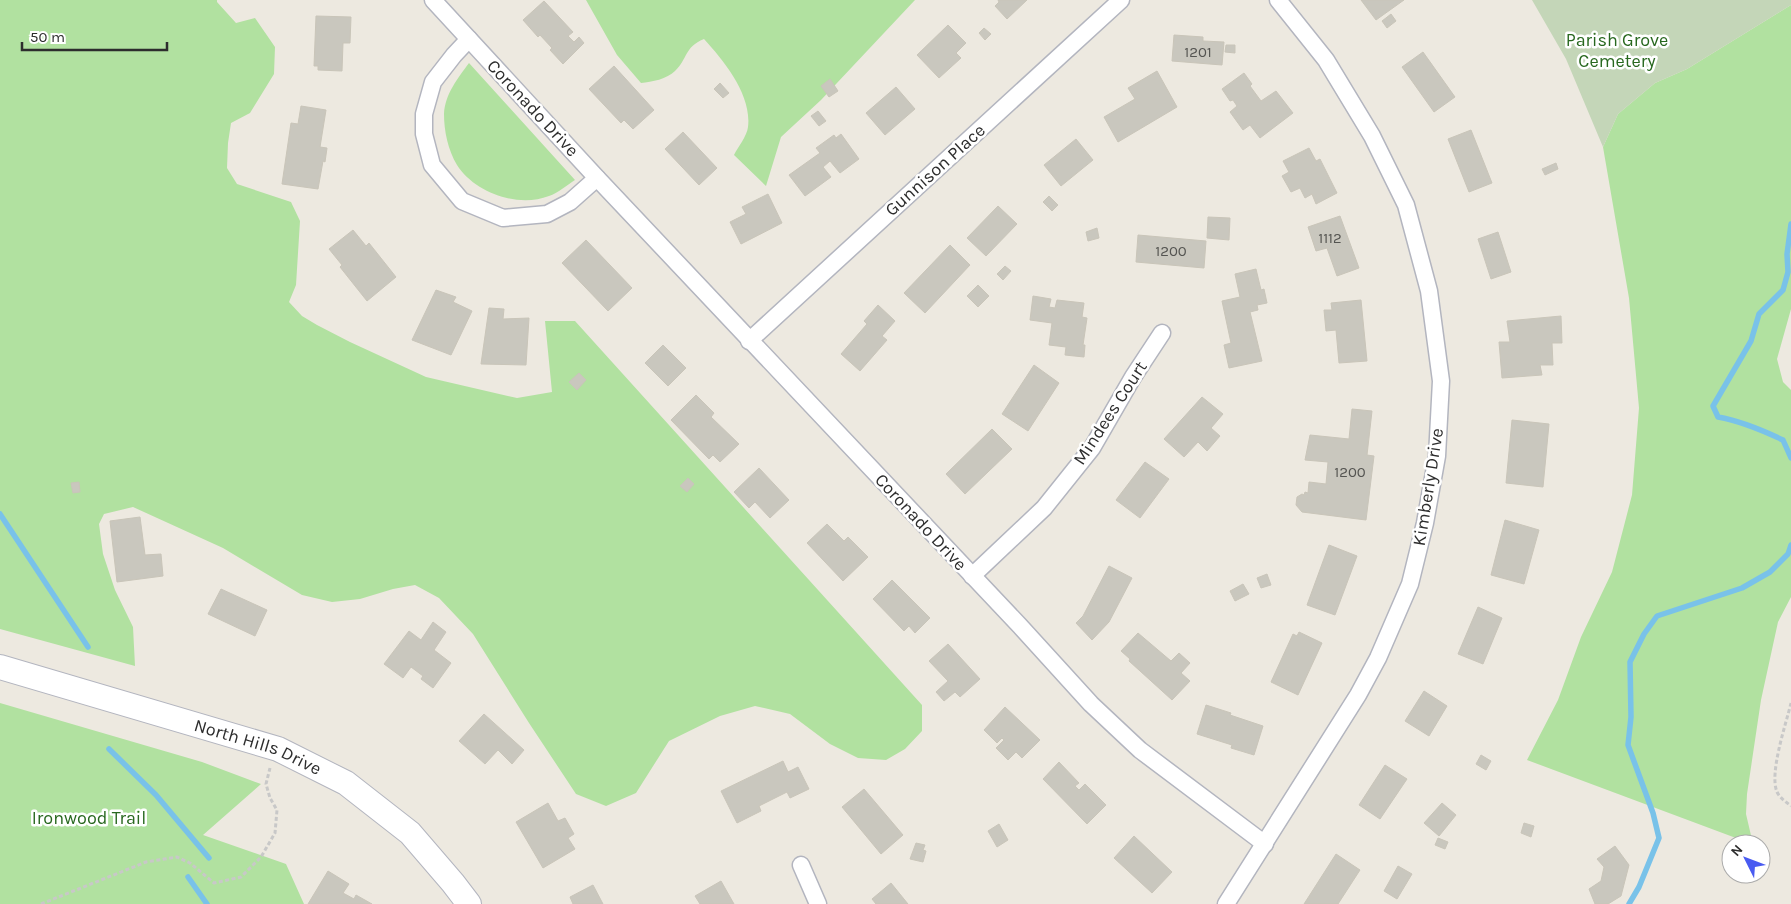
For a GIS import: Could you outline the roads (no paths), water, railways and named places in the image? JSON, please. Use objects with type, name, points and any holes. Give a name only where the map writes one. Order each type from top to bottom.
[{"type":"main road","name":"North Hills Drive","points":[[0,667],[278,749],[346,783],[410,833],[469,904]]},
{"type":"street","name":"Coronado Drive","points":[[433,0],[749,341],[1091,704],[1140,750],[1265,844]]},
{"type":"street","name":"Gunnison Place","points":[[749,341],[1121,0]]},
{"type":"street","name":"Kimberly Drive","points":[[1226,904],[1366,680],[1396,619],[1410,584],[1425,523],[1437,456],[1440,381],[1429,291],[1406,205],[1372,136],[1326,60],[1278,0]]},
{"type":"street","points":[[469,38],[433,82],[424,114],[424,134],[432,165],[462,201],[503,218],[548,214],[570,202],[597,178]]},
{"type":"street","name":"Mindees Court","points":[[972,576],[1044,508],[1092,448],[1133,377],[1162,334]]},
{"type":"street","points":[[801,865],[818,904]]},
{"type":"waterway","points":[[1791,224],[1787,254],[1788,272],[1783,290],[1759,314],[1751,341],[1713,406],[1718,417],[1751,426],[1783,440],[1791,458]]},
{"type":"waterway","points":[[0,514],[88,647]]},
{"type":"waterway","points":[[1629,904],[1639,887],[1659,838],[1653,813],[1628,745],[1631,717],[1630,662],[1644,634],[1657,616],[1742,588],[1770,572],[1788,554],[1791,545]]},
{"type":"waterway","points":[[109,749],[156,795],[209,858]]},
{"type":"waterway","points":[[188,877],[207,904]]},
{"type":"park label","name":"Parish Grove Cemetery","points":[[1617,50]]},
{"type":"park label","name":"Ironwood Trail","points":[[89,818]]}]
